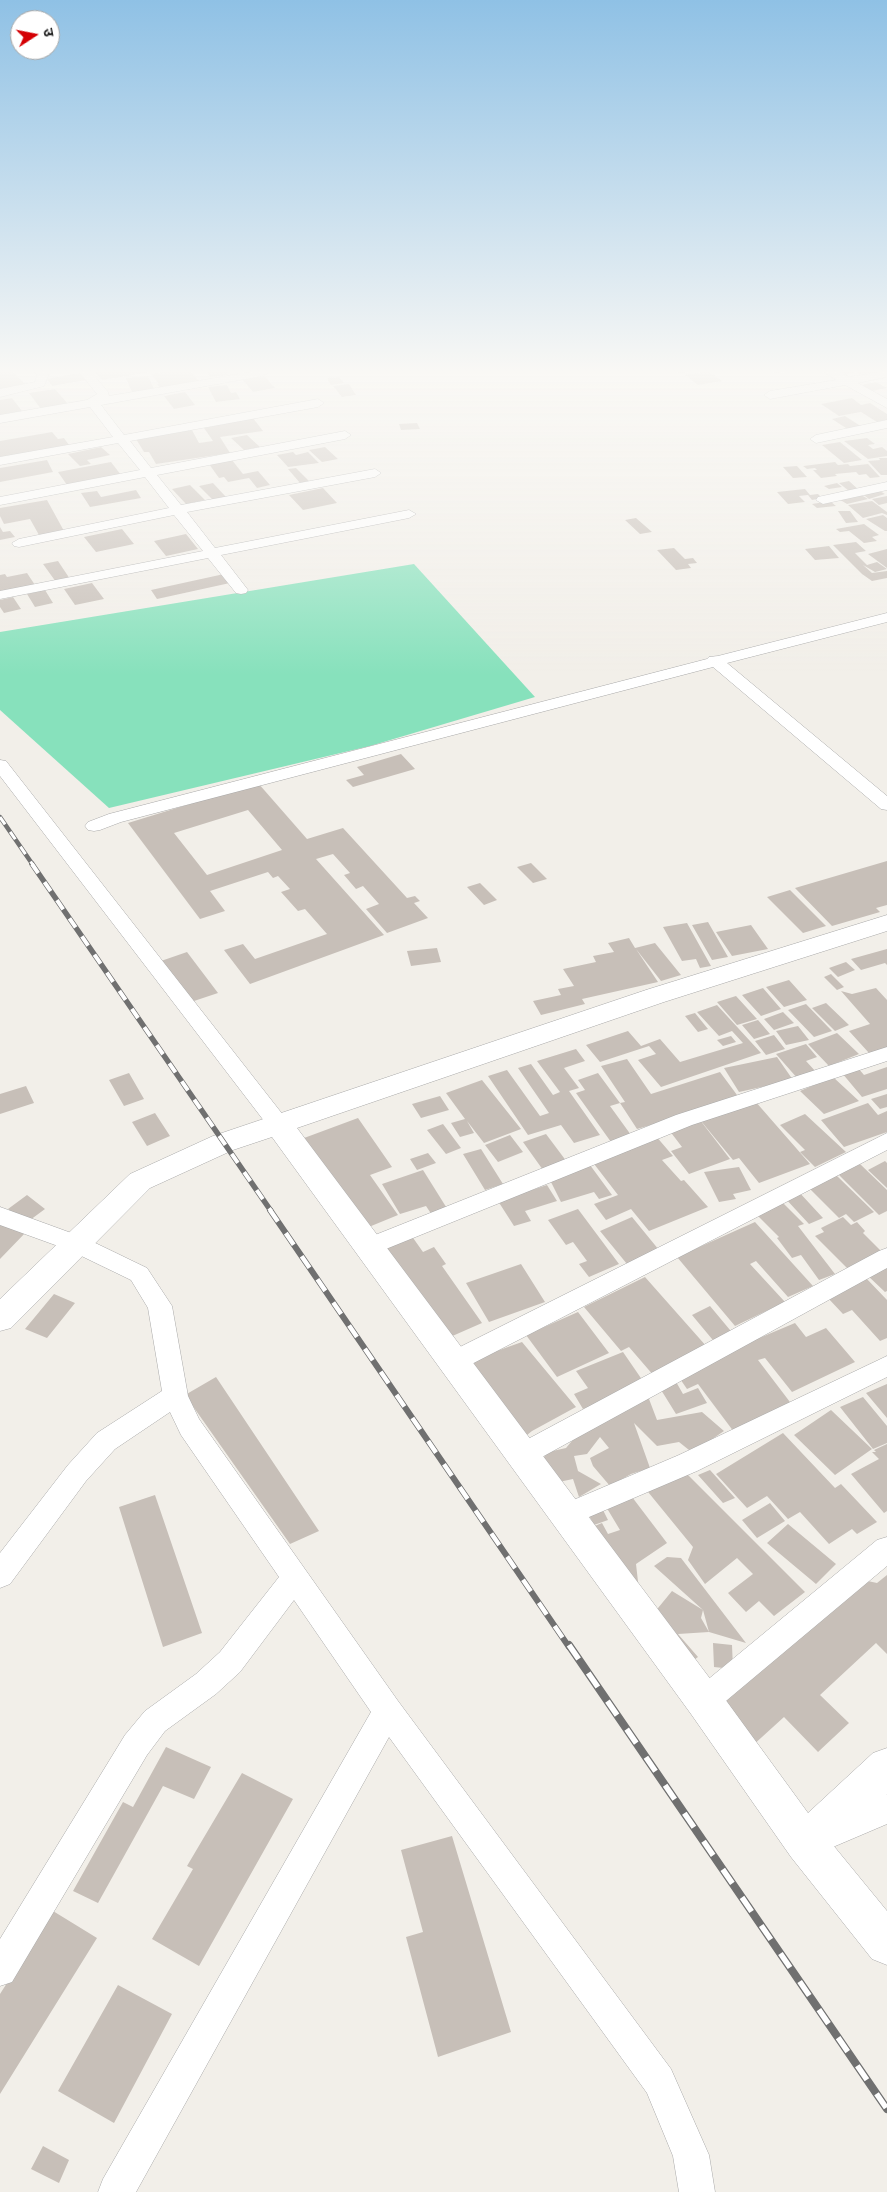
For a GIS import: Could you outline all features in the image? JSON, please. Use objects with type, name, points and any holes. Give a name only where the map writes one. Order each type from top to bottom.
[{"type":"street","points":[[147,470],[240,590]]},
{"type":"street","points":[[0,501],[163,470]]},
{"type":"street","points":[[19,543],[178,510],[375,473]]},
{"type":"street","points":[[823,500],[887,486]]},
{"type":"street","points":[[0,595],[409,514]]},
{"type":"street","points":[[94,826],[115,818],[714,660],[887,617]]},
{"type":"street","points":[[714,660],[887,805]]},
{"type":"street","points":[[0,765],[279,1125],[704,1701],[805,1843],[887,1944]]},
{"type":"street","points":[[0,1319],[140,1181],[223,1143],[655,996],[887,923]]},
{"type":"street","points":[[368,1246],[684,1120],[887,1054]]},
{"type":"street","points":[[453,1362],[887,1141]]},
{"type":"street","points":[[0,1216],[77,1244],[139,1274],[160,1306],[175,1396],[190,1427],[388,1711],[659,2081],[691,2155],[697,2192]]},
{"type":"street","points":[[522,1455],[887,1257]]},
{"type":"street","points":[[566,1515],[688,1463],[887,1366]]},
{"type":"street","points":[[0,1575],[77,1473],[106,1441],[175,1396]]},
{"type":"street","points":[[704,1701],[887,1549]]},
{"type":"street","points":[[0,1970],[136,1745],[155,1720],[206,1684],[230,1662],[295,1577]]},
{"type":"street","points":[[116,2192],[388,1711]]},
{"type":"street","points":[[805,1843],[887,1766]]},
{"type":"street","points":[[805,1843],[887,1809]]},
{"type":"green space","points":[[414,564],[535,697],[370,746],[109,808],[0,710],[0,632]]},
{"type":"building","points":[[0,470],[52,470],[53,472],[0,482]]},
{"type":"building","points":[[117,470],[121,475],[67,485],[58,472]]},
{"type":"building","points":[[213,470],[240,470],[243,474],[258,471],[270,485],[257,488],[249,478],[228,482],[224,477],[219,478]]},
{"type":"building","points":[[289,470],[298,470],[309,481],[300,483]]},
{"type":"building","points":[[786,470],[801,470],[807,477],[793,478]]},
{"type":"building","points":[[813,470],[874,470],[880,477],[870,478],[866,474],[859,475],[856,472],[835,474],[837,476],[821,478]]},
{"type":"building","points":[[877,470],[887,470],[887,475],[881,475]]},
{"type":"building","points":[[849,481],[859,490],[849,491],[839,483]]},
{"type":"building","points":[[213,483],[226,497],[213,500],[199,486]]},
{"type":"building","points":[[837,483],[842,487],[829,489],[824,486]]},
{"type":"building","points":[[190,485],[205,500],[186,504],[172,489]]},
{"type":"building","points":[[323,488],[337,503],[303,510],[289,495]]},
{"type":"building","points":[[805,489],[810,495],[818,494],[822,498],[812,500],[808,495],[799,496],[805,502],[788,504],[777,492]]},
{"type":"building","points":[[876,489],[885,494],[869,499],[861,493]]},
{"type":"building","points":[[136,490],[141,498],[90,507],[81,493],[97,491],[101,497]]},
{"type":"building","points":[[858,493],[868,499],[847,504],[837,498]]},
{"type":"building","points":[[887,496],[887,503],[879,505],[872,499]]},
{"type":"building","points":[[47,500],[64,531],[39,535],[30,519],[4,524],[0,516],[0,508]]},
{"type":"building","points":[[830,501],[836,506],[817,508],[812,504]]},
{"type":"building","points":[[872,501],[887,512],[887,515],[882,513],[863,518],[848,505]]},
{"type":"building","points":[[838,511],[850,511],[858,522],[846,523]]},
{"type":"building","points":[[883,515],[887,518],[887,531],[866,519]]},
{"type":"building","points":[[636,518],[652,532],[640,534],[625,520]]},
{"type":"building","points":[[864,524],[879,535],[872,537],[877,541],[864,543],[849,531],[840,532],[836,529]]},
{"type":"building","points":[[0,527],[3,532],[10,531],[15,537],[0,540]]},
{"type":"building","points":[[122,529],[134,544],[96,552],[84,537]]},
{"type":"building","points":[[186,534],[198,549],[166,556],[154,541]]},
{"type":"building","points":[[856,542],[866,551],[855,553],[867,565],[877,562],[887,569],[875,572],[863,565],[872,573],[887,571],[887,578],[872,581],[862,574],[833,545]]},
{"type":"building","points":[[829,546],[839,558],[815,560],[805,549]]},
{"type":"building","points":[[674,548],[685,559],[693,558],[697,563],[688,564],[691,568],[676,570],[657,550]]},
{"type":"building","points":[[887,549],[887,568],[868,554]]},
{"type":"building","points":[[58,561],[70,579],[56,582],[43,564]]},
{"type":"building","points":[[27,573],[35,585],[0,593],[0,575],[5,574],[7,577]]},
{"type":"building","points":[[224,574],[230,583],[157,599],[151,590]]},
{"type":"building","points":[[92,583],[104,599],[75,605],[64,589]]},
{"type":"building","points":[[45,590],[53,603],[35,607],[27,594]]},
{"type":"building","points":[[13,597],[21,609],[4,613],[0,607],[0,600]]},
{"type":"building","points":[[401,754],[415,769],[353,787],[346,780],[364,775],[357,767]]},
{"type":"building","points":[[258,783],[307,839],[343,828],[407,898],[415,896],[420,901],[414,903],[428,918],[387,933],[366,909],[379,904],[363,886],[356,889],[344,875],[350,873],[333,854],[316,859],[384,935],[250,984],[224,950],[243,944],[255,959],[327,934],[305,909],[298,911],[281,892],[290,889],[278,876],[273,878],[268,872],[210,891],[225,911],[200,919],[128,823]],"holes":[[[248,810],[282,850],[207,875],[174,833]]]},
{"type":"building","points":[[887,861],[887,905],[876,908],[880,912],[832,926],[795,888]]},
{"type":"building","points":[[531,863],[547,879],[533,883],[517,867]]},
{"type":"building","points":[[480,883],[497,900],[484,905],[467,887]]},
{"type":"building","points":[[790,890],[826,926],[803,933],[767,897]]},
{"type":"building","points":[[708,922],[728,957],[712,960],[692,925]]},
{"type":"building","points":[[687,923],[711,966],[700,968],[696,959],[682,961],[663,927]]},
{"type":"building","points":[[751,925],[768,949],[732,956],[716,932]]},
{"type":"building","points":[[629,938],[635,948],[655,943],[681,975],[661,981],[636,949],[658,982],[582,999],[585,1004],[541,1015],[533,1001],[561,995],[558,989],[574,986],[563,969],[596,962],[593,956],[614,952],[608,943]]},
{"type":"building","points":[[437,948],[441,962],[411,966],[407,951]]},
{"type":"building","points":[[887,949],[887,965],[885,963],[861,970],[851,959]]},
{"type":"building","points":[[187,952],[218,993],[191,1002],[161,961]]},
{"type":"building","points":[[846,962],[855,970],[838,977],[829,968]]},
{"type":"building","points":[[831,974],[844,987],[837,990],[824,977]]},
{"type":"building","points":[[789,980],[807,1000],[784,1007],[766,987]]},
{"type":"building","points":[[763,988],[781,1009],[761,1016],[742,995]]},
{"type":"building","points":[[876,988],[887,1000],[887,1048],[869,1053],[849,1031],[870,1024],[841,991],[852,994]]},
{"type":"building","points":[[736,996],[757,1019],[737,1025],[717,1002]]},
{"type":"building","points":[[826,1003],[849,1025],[835,1031],[812,1008]]},
{"type":"building","points":[[806,1004],[832,1031],[814,1037],[788,1010]]},
{"type":"building","points":[[717,1005],[761,1053],[661,1087],[638,1060],[656,1054],[649,1046],[600,1062],[586,1045],[628,1031],[641,1046],[660,1039],[680,1062],[743,1043],[732,1031],[719,1036],[697,1012]]},
{"type":"building","points":[[783,1012],[794,1023],[774,1030],[764,1019]]},
{"type":"building","points":[[695,1013],[708,1029],[698,1032],[685,1016]]},
{"type":"building","points":[[758,1020],[770,1034],[754,1039],[742,1025]]},
{"type":"building","points":[[798,1026],[809,1040],[786,1045],[776,1031]]},
{"type":"building","points":[[837,1033],[859,1054],[829,1066],[808,1044]]},
{"type":"building","points":[[774,1035],[785,1049],[766,1055],[755,1041]]},
{"type":"building","points":[[731,1036],[736,1042],[723,1046],[717,1040]]},
{"type":"building","points":[[806,1044],[817,1057],[806,1061],[817,1073],[798,1079],[776,1054]]},
{"type":"building","points":[[576,1049],[585,1061],[564,1068],[579,1088],[569,1091],[600,1135],[574,1143],[561,1125],[528,1135],[488,1076],[507,1070],[540,1116],[549,1113],[518,1068],[531,1064],[553,1095],[560,1092],[537,1061]]},
{"type":"building","points":[[777,1057],[793,1080],[739,1092],[724,1068]]},
{"type":"building","points":[[627,1059],[651,1094],[720,1072],[740,1099],[637,1129],[620,1103],[625,1102],[601,1066]]},
{"type":"building","points":[[887,1067],[887,1089],[862,1097],[842,1073],[858,1068],[864,1075]]},
{"type":"building","points":[[129,1073],[144,1099],[124,1106],[109,1080]]},
{"type":"building","points":[[598,1073],[620,1103],[610,1106],[631,1135],[611,1142],[576,1093],[585,1090],[578,1080]]},
{"type":"building","points":[[833,1077],[859,1101],[824,1114],[800,1091]]},
{"type":"building","points":[[482,1080],[521,1129],[484,1143],[467,1121],[474,1133],[460,1137],[451,1123],[465,1119],[446,1093]]},
{"type":"building","points":[[26,1086],[34,1103],[0,1114],[0,1094]]},
{"type":"building","points":[[887,1094],[887,1107],[880,1109],[871,1099]]},
{"type":"building","points":[[440,1096],[449,1110],[421,1118],[412,1104]]},
{"type":"building","points":[[755,1101],[810,1164],[759,1183],[739,1158],[733,1160],[701,1121]]},
{"type":"building","points":[[868,1103],[878,1115],[887,1111],[887,1132],[844,1147],[821,1120]]},
{"type":"building","points":[[155,1113],[170,1136],[147,1146],[132,1122]]},
{"type":"building","points":[[805,1114],[846,1152],[815,1167],[800,1152],[805,1150],[780,1125]]},
{"type":"building","points":[[358,1118],[392,1167],[370,1175],[398,1215],[359,1231],[296,1141]]},
{"type":"building","points":[[700,1120],[730,1159],[689,1174],[671,1151],[682,1147],[669,1130]]},
{"type":"building","points":[[443,1124],[461,1148],[446,1154],[427,1130]]},
{"type":"building","points":[[546,1134],[567,1162],[543,1170],[523,1142]]},
{"type":"building","points":[[510,1135],[523,1152],[498,1162],[485,1145]]},
{"type":"building","points":[[655,1135],[673,1156],[662,1160],[681,1181],[684,1180],[708,1207],[649,1231],[631,1209],[606,1220],[594,1204],[618,1195],[591,1160]]},
{"type":"building","points":[[481,1149],[503,1184],[485,1190],[463,1154]]},
{"type":"building","points":[[428,1153],[436,1163],[417,1170],[410,1159]]},
{"type":"building","points":[[885,1161],[887,1163],[887,1188],[868,1170]]},
{"type":"building","points":[[860,1164],[887,1190],[887,1211],[879,1215],[838,1174]]},
{"type":"building","points":[[590,1165],[612,1195],[599,1199],[594,1192],[561,1202],[550,1180]]},
{"type":"building","points":[[739,1167],[751,1190],[733,1194],[736,1199],[719,1202],[704,1172]]},
{"type":"building","points":[[423,1170],[448,1210],[432,1215],[426,1206],[400,1214],[382,1184]]},
{"type":"building","points":[[835,1174],[874,1212],[854,1222],[846,1214],[839,1218],[808,1187]]},
{"type":"building","points":[[547,1185],[557,1201],[525,1211],[531,1221],[514,1226],[498,1201]]},
{"type":"building","points":[[798,1191],[823,1218],[809,1224],[784,1197]]},
{"type":"building","points":[[27,1195],[45,1209],[26,1223],[8,1209]]},
{"type":"building","points":[[781,1201],[804,1224],[798,1226],[835,1274],[819,1280],[801,1255],[792,1258],[777,1238],[779,1237],[754,1212]]},
{"type":"building","points":[[578,1209],[619,1264],[589,1277],[579,1264],[587,1261],[573,1242],[566,1245],[548,1220]]},
{"type":"building","points":[[632,1217],[659,1250],[627,1264],[600,1231]]},
{"type":"building","points":[[843,1217],[851,1225],[857,1222],[865,1231],[863,1233],[882,1252],[848,1269],[815,1236],[824,1232],[821,1228]]},
{"type":"building","points":[[0,1221],[28,1230],[0,1259]]},
{"type":"building","points":[[755,1222],[813,1286],[788,1297],[756,1261],[750,1264],[785,1302],[735,1326],[677,1257]]},
{"type":"building","points":[[411,1235],[423,1252],[434,1247],[446,1264],[442,1266],[482,1323],[441,1341],[378,1248]]},
{"type":"building","points":[[887,1263],[887,1291],[885,1292],[866,1274]]},
{"type":"building","points":[[521,1264],[545,1302],[489,1322],[466,1283]]},
{"type":"building","points":[[645,1277],[707,1347],[654,1376],[629,1347],[621,1351],[584,1307]]},
{"type":"building","points":[[866,1278],[887,1300],[887,1338],[880,1341],[852,1310],[843,1314],[827,1297]]},
{"type":"building","points":[[54,1294],[75,1303],[47,1338],[25,1329]]},
{"type":"building","points":[[710,1306],[735,1336],[717,1345],[692,1315]]},
{"type":"building","points":[[578,1312],[609,1353],[557,1377],[526,1335]]},
{"type":"building","points":[[795,1323],[806,1337],[826,1328],[855,1362],[792,1392],[765,1358],[758,1360],[793,1406],[734,1432],[698,1384],[687,1389],[676,1373]]},
{"type":"building","points":[[522,1342],[576,1407],[532,1431],[517,1443],[463,1363]]},
{"type":"building","points":[[623,1352],[645,1384],[583,1409],[574,1394],[588,1388],[576,1371]]},
{"type":"building","points":[[216,1377],[319,1531],[290,1544],[185,1395]]},
{"type":"building","points":[[675,1380],[683,1394],[698,1388],[707,1403],[676,1414],[658,1385]]},
{"type":"building","points":[[887,1384],[887,1418],[866,1393]]},
{"type":"building","points":[[656,1390],[649,1399],[657,1420],[702,1412],[724,1431],[705,1444],[689,1450],[679,1442],[657,1446],[634,1423],[650,1468],[631,1474],[610,1486],[593,1466],[590,1458],[609,1448],[600,1437],[587,1454],[574,1456],[578,1471],[601,1484],[579,1497],[573,1479],[554,1483],[539,1463],[548,1452],[566,1448],[576,1436]]},
{"type":"building","points":[[863,1397],[887,1426],[887,1443],[873,1449],[840,1407]]},
{"type":"building","points":[[831,1410],[872,1449],[835,1475],[794,1435]]},
{"type":"building","points":[[783,1433],[835,1488],[841,1484],[877,1522],[857,1534],[852,1529],[829,1544],[800,1512],[788,1519],[767,1496],[747,1508],[716,1474]]},
{"type":"building","points":[[887,1444],[887,1511],[884,1513],[851,1474],[879,1459],[872,1452],[876,1452],[874,1450]]},
{"type":"building","points":[[710,1470],[735,1498],[723,1503],[698,1475]]},
{"type":"building","points":[[685,1472],[805,1592],[774,1616],[759,1601],[746,1612],[728,1593],[753,1574],[737,1558],[705,1584],[688,1560],[693,1547],[644,1487]]},
{"type":"building","points":[[629,1493],[667,1543],[636,1564],[640,1599],[585,1530],[602,1523],[608,1534],[620,1530],[605,1505]]},
{"type":"building","points":[[155,1495],[202,1633],[163,1647],[119,1507]]},
{"type":"building","points":[[770,1503],[785,1521],[757,1538],[742,1520]]},
{"type":"building","points":[[601,1506],[608,1520],[594,1525],[586,1510]]},
{"type":"building","points":[[788,1524],[836,1564],[816,1584],[767,1543]]},
{"type":"building","points":[[667,1557],[681,1558],[746,1643],[709,1632],[703,1610],[654,1566]]},
{"type":"building","points":[[887,1575],[887,1654],[876,1643],[820,1695],[849,1723],[818,1752],[784,1717],[751,1747],[716,1701],[863,1580],[877,1583]]},
{"type":"building","points":[[672,1591],[703,1610],[701,1618],[709,1632],[678,1634],[698,1657],[688,1664],[649,1619]]},
{"type":"building","points":[[713,1643],[732,1645],[733,1669],[714,1667]]},
{"type":"building","points":[[166,1747],[211,1767],[194,1799],[163,1786],[98,1903],[73,1891],[123,1802],[133,1807]]},
{"type":"building","points":[[242,1773],[293,1799],[199,1966],[152,1939],[193,1869],[187,1866]]},
{"type":"building","points":[[452,1836],[511,2032],[438,2057],[406,1937],[423,1932],[401,1850]]},
{"type":"building","points":[[53,1911],[97,1938],[0,2094],[0,1994]]},
{"type":"building","points":[[118,1985],[172,2014],[114,2123],[58,2091]]},
{"type":"building","points":[[43,2146],[69,2160],[59,2183],[31,2169]]},
{"type":"railway","points":[[0,817],[33,865]]},
{"type":"railway","points":[[32,864],[271,1211]]},
{"type":"railway","points":[[270,1210],[569,1647]]},
{"type":"railway","points":[[569,1645],[887,2109]]}]
